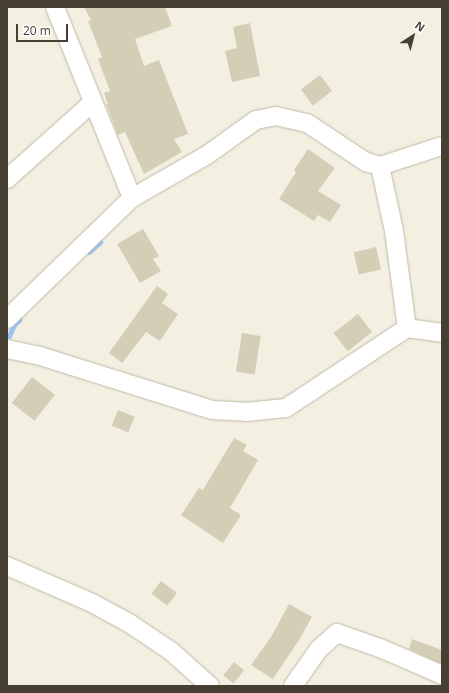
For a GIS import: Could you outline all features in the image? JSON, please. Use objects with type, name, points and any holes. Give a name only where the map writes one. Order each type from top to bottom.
[{"type":"street","points":[[55,7],[132,198]]},
{"type":"street","points":[[7,179],[93,102]]},
{"type":"street","points":[[7,319],[132,198],[207,155],[256,120],[276,116],[306,123],[366,162],[380,166],[442,146]]},
{"type":"street","points":[[380,166],[394,231],[407,328]]},
{"type":"street","points":[[7,349],[55,361],[212,410],[246,412],[286,408],[407,328],[442,333]]},
{"type":"street","points":[[7,566],[92,603],[130,623],[172,652],[210,686]]},
{"type":"street","points":[[293,686],[319,649],[336,633],[380,648],[442,675]]},
{"type":"building","points":[[84,7],[165,7],[172,26],[135,39],[144,66],[159,60],[188,134],[174,139],[182,152],[144,174],[125,132],[118,135],[106,104],[108,104],[104,93],[110,91],[98,59],[102,57],[88,21],[91,20]]},
{"type":"building","points":[[250,23],[260,76],[232,82],[225,51],[237,48],[233,27]]},
{"type":"building","points":[[320,75],[332,91],[313,105],[301,89]]},
{"type":"building","points":[[308,149],[335,168],[318,191],[341,205],[330,222],[318,215],[314,221],[279,199],[296,172],[294,170]]},
{"type":"building","points":[[143,229],[159,256],[153,259],[161,271],[140,283],[117,244]]},
{"type":"building","points":[[376,247],[381,269],[359,275],[354,252]]},
{"type":"building","points":[[157,286],[168,294],[162,303],[178,314],[160,341],[146,332],[122,363],[109,353]]},
{"type":"building","points":[[358,314],[372,332],[348,351],[334,333]]},
{"type":"building","points":[[242,333],[261,336],[255,374],[236,372]]},
{"type":"building","points":[[32,377],[55,395],[35,421],[12,403]]},
{"type":"building","points":[[118,410],[135,417],[128,433],[112,426]]},
{"type":"building","points":[[234,438],[247,445],[243,451],[258,460],[230,508],[241,515],[223,543],[181,515],[199,488],[203,490]]},
{"type":"building","points":[[161,581],[177,593],[167,606],[151,594]]},
{"type":"building","points":[[289,604],[312,617],[299,640],[273,679],[251,665],[271,637]]},
{"type":"building","points":[[412,639],[442,650],[442,664],[409,649]]},
{"type":"building","points":[[234,662],[244,670],[233,683],[223,675]]},
{"type":"waterway","points":[[89,252],[100,242]]},
{"type":"waterway","points":[[9,336],[14,325],[20,319]]}]
